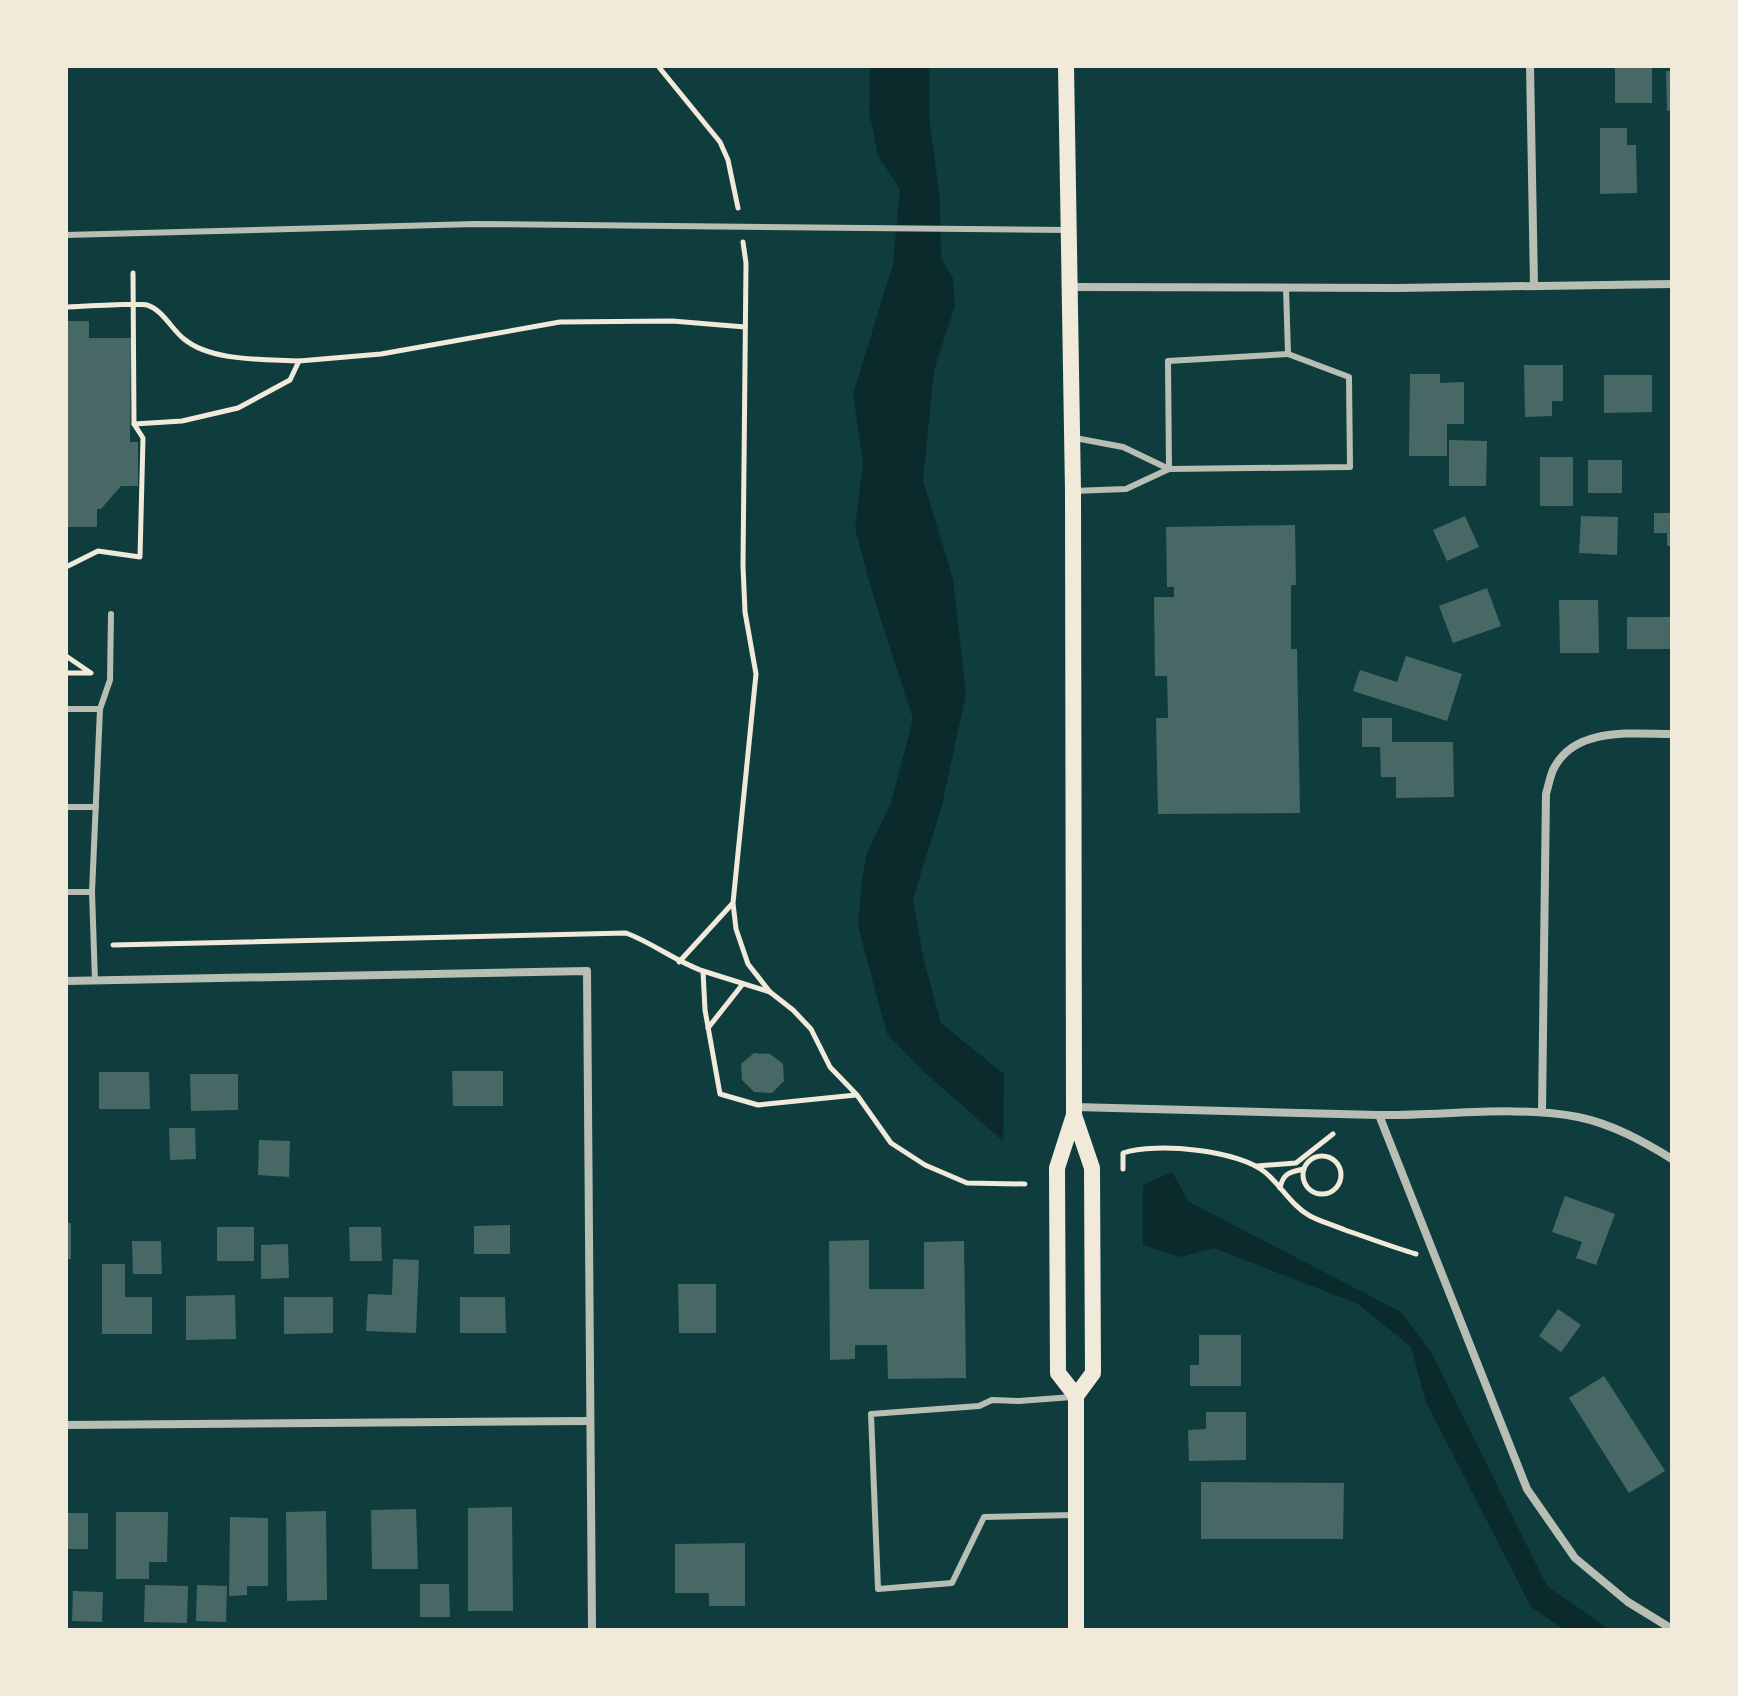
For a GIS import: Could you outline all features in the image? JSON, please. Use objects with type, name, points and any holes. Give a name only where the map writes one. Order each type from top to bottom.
[{"type":"main road","points":[[1066,66],[1073,491],[1074,1111],[1057,1168],[1058,1373],[1076,1396]]},
{"type":"main road","points":[[1074,1111],[1092,1168],[1093,1373],[1076,1396],[1076,1630]]},
{"type":"street","points":[[1530,66],[1534,285]]},
{"type":"street","points":[[1070,287],[1672,284]]},
{"type":"street","points":[[1542,1112],[1546,794],[1553,769],[1570,748],[1594,736],[1672,734]]},
{"type":"street","points":[[66,981],[587,971],[592,1630]]},
{"type":"street","points":[[1074,1111],[1379,1115],[1542,1112],[1610,1127],[1639,1139],[1672,1159]]},
{"type":"street","points":[[1379,1115],[1527,1489],[1575,1558],[1628,1602],[1672,1629]]},
{"type":"street","points":[[66,1425],[589,1421]]},
{"type":"lane","points":[[66,235],[475,224],[1068,230]]},
{"type":"lane","points":[[1286,287],[1288,354]]},
{"type":"lane","points":[[1073,491],[1126,489],[1169,469],[1350,467],[1349,377],[1288,354],[1168,361],[1169,469]]},
{"type":"lane","points":[[1071,437],[1123,447],[1169,469]]},
{"type":"lane","points":[[95,981],[92,892],[100,709],[110,680],[111,614]]},
{"type":"lane","points":[[66,709],[100,709]]},
{"type":"lane","points":[[66,807],[96,807]]},
{"type":"lane","points":[[66,892],[92,892]]},
{"type":"lane","points":[[1076,1396],[992,1400],[979,1406],[871,1414],[878,1589],[952,1583],[984,1517],[1076,1515]]},
{"type":"path","points":[[658,66],[720,142],[728,160],[738,205]]},
{"type":"path","points":[[745,254],[743,566],[745,612],[756,674],[733,903],[736,929],[748,964],[770,992],[811,1029],[830,1067],[857,1095],[891,1143],[925,1165],[967,1183],[1025,1184]]},
{"type":"path","points":[[66,567],[98,551],[140,557],[143,438],[134,424],[133,273]]},
{"type":"path","points":[[66,307],[147,305],[166,319],[185,341],[226,358],[299,361],[381,354],[560,322],[672,321],[745,327]]},
{"type":"path","points":[[134,424],[182,421],[238,408],[290,380],[299,361]]},
{"type":"path","points":[[66,656],[91,673],[66,673]]},
{"type":"path","points":[[679,962],[733,903]]},
{"type":"path","points":[[703,971],[770,992]]},
{"type":"path","points":[[708,1028],[742,985]]},
{"type":"path","points":[[1256,1166],[1296,1163],[1313,1154],[1329,1157],[1338,1163],[1342,1174],[1335,1190],[1323,1194],[1313,1191],[1304,1182],[1304,1169],[1313,1154],[1324,1138],[1336,1132],[1351,1114]]},
{"type":"path","points":[[1123,1169],[1123,1153],[1134,1149],[1157,1148],[1229,1155],[1256,1166],[1312,1218],[1413,1254],[1436,1259]]},
{"type":"path","points":[[1280,1189],[1282,1178],[1289,1172],[1304,1169]]},
{"type":"water","points":[[870,66],[929,66],[929,117],[940,200],[941,258],[953,278],[955,306],[934,370],[923,480],[953,579],[966,694],[942,805],[913,899],[924,961],[941,1023],[1004,1074],[1003,1141],[924,1072],[887,1034],[858,926],[867,853],[891,803],[913,719],[855,528],[863,462],[853,394],[893,264],[900,189],[878,156],[869,111]]},
{"type":"water","points":[[1172,1172],[1189,1202],[1401,1312],[1430,1350],[1547,1586],[1610,1630],[1565,1630],[1531,1607],[1426,1402],[1411,1347],[1358,1304],[1214,1248],[1180,1257],[1143,1245],[1143,1185]]},
{"type":"building","points":[[1615,67],[1652,67],[1652,103],[1615,103]]},
{"type":"building","points":[[1666,71],[1672,71],[1672,110],[1667,111]]},
{"type":"building","points":[[1600,128],[1627,128],[1627,145],[1636,145],[1637,193],[1600,194]]},
{"type":"building","points":[[66,321],[89,321],[89,338],[131,338],[130,442],[138,442],[138,486],[121,486],[101,509],[97,509],[97,527],[66,527]]},
{"type":"building","points":[[1524,365],[1563,365],[1563,401],[1552,401],[1552,416],[1525,417]]},
{"type":"building","points":[[1410,374],[1440,374],[1440,383],[1464,382],[1464,424],[1447,424],[1447,456],[1409,456]]},
{"type":"building","points":[[1604,375],[1652,375],[1652,412],[1604,413]]},
{"type":"building","points":[[1449,440],[1487,441],[1486,486],[1449,486]]},
{"type":"building","points":[[1540,457],[1573,457],[1573,506],[1540,506]]},
{"type":"building","points":[[1588,460],[1622,460],[1622,493],[1588,493]]},
{"type":"building","points":[[1654,513],[1672,513],[1672,546],[1667,546],[1667,533],[1654,533]]},
{"type":"building","points":[[1465,516],[1479,547],[1447,561],[1433,530]]},
{"type":"building","points":[[1581,516],[1618,517],[1617,555],[1579,553]]},
{"type":"building","points":[[1295,525],[1296,585],[1291,585],[1291,649],[1297,649],[1300,813],[1158,814],[1156,718],[1168,718],[1167,676],[1155,676],[1154,597],[1174,597],[1174,587],[1167,587],[1166,527]]},
{"type":"building","points":[[1487,588],[1501,626],[1453,643],[1439,606]]},
{"type":"building","points":[[1559,600],[1598,600],[1599,653],[1560,653]]},
{"type":"building","points":[[1627,617],[1672,617],[1672,649],[1627,649]]},
{"type":"building","points":[[1406,656],[1462,674],[1447,721],[1353,691],[1360,670],[1397,682]]},
{"type":"building","points":[[1362,718],[1392,718],[1392,742],[1453,742],[1454,797],[1396,798],[1396,777],[1381,777],[1380,747],[1362,747]]},
{"type":"building","points":[[754,1053],[770,1054],[783,1064],[784,1081],[772,1093],[754,1092],[742,1080],[741,1064]]},
{"type":"building","points":[[452,1071],[503,1071],[503,1106],[453,1106]]},
{"type":"building","points":[[99,1072],[149,1072],[150,1109],[99,1109]]},
{"type":"building","points":[[190,1074],[238,1074],[238,1110],[191,1111]]},
{"type":"building","points":[[169,1128],[195,1128],[196,1159],[170,1160]]},
{"type":"building","points":[[259,1140],[290,1141],[289,1177],[258,1175]]},
{"type":"building","points":[[1565,1196],[1615,1214],[1596,1265],[1576,1258],[1582,1242],[1552,1232]]},
{"type":"building","points":[[66,1223],[71,1223],[71,1259],[66,1259]]},
{"type":"building","points":[[510,1225],[510,1254],[474,1254],[474,1226]]},
{"type":"building","points":[[217,1227],[254,1227],[254,1261],[217,1261]]},
{"type":"building","points":[[349,1227],[381,1227],[382,1261],[350,1261]]},
{"type":"building","points":[[869,1240],[869,1289],[924,1289],[924,1242],[964,1241],[966,1378],[888,1379],[887,1345],[855,1345],[855,1359],[830,1360],[829,1241]]},
{"type":"building","points":[[132,1241],[161,1241],[162,1274],[133,1274]]},
{"type":"building","points":[[288,1244],[289,1278],[261,1279],[261,1245]]},
{"type":"building","points":[[393,1259],[419,1260],[416,1333],[366,1331],[368,1294],[392,1295]]},
{"type":"building","points":[[102,1264],[125,1264],[125,1297],[152,1297],[152,1334],[102,1334]]},
{"type":"building","points":[[678,1284],[716,1284],[716,1333],[679,1333]]},
{"type":"building","points":[[235,1295],[236,1339],[186,1340],[186,1296]]},
{"type":"building","points":[[284,1297],[333,1297],[333,1333],[284,1334]]},
{"type":"building","points":[[460,1297],[505,1297],[506,1333],[460,1333]]},
{"type":"building","points":[[1558,1309],[1581,1325],[1561,1352],[1539,1336]]},
{"type":"building","points":[[1199,1335],[1241,1335],[1241,1386],[1190,1386],[1190,1365],[1199,1365]]},
{"type":"building","points":[[1604,1376],[1665,1471],[1629,1493],[1569,1398]]},
{"type":"building","points":[[1206,1412],[1246,1412],[1246,1460],[1189,1461],[1188,1430],[1206,1429]]},
{"type":"building","points":[[1201,1482],[1344,1483],[1343,1539],[1201,1539]]},
{"type":"building","points":[[512,1507],[513,1611],[468,1611],[468,1508]]},
{"type":"building","points":[[416,1509],[418,1569],[372,1569],[371,1510]]},
{"type":"building","points":[[326,1511],[327,1600],[287,1601],[286,1512]]},
{"type":"building","points":[[116,1512],[168,1512],[167,1562],[149,1562],[149,1579],[116,1579]]},
{"type":"building","points":[[66,1513],[88,1513],[88,1549],[66,1549]]},
{"type":"building","points":[[230,1517],[268,1518],[268,1586],[247,1586],[247,1595],[229,1596]]},
{"type":"building","points":[[745,1543],[745,1606],[709,1606],[709,1593],[675,1593],[675,1544]]},
{"type":"building","points":[[420,1584],[449,1584],[450,1617],[420,1617]]},
{"type":"building","points":[[145,1585],[188,1586],[187,1623],[144,1622]]},
{"type":"building","points":[[197,1585],[227,1586],[226,1622],[196,1621]]},
{"type":"building","points":[[73,1591],[103,1592],[102,1622],[72,1621]]}]
